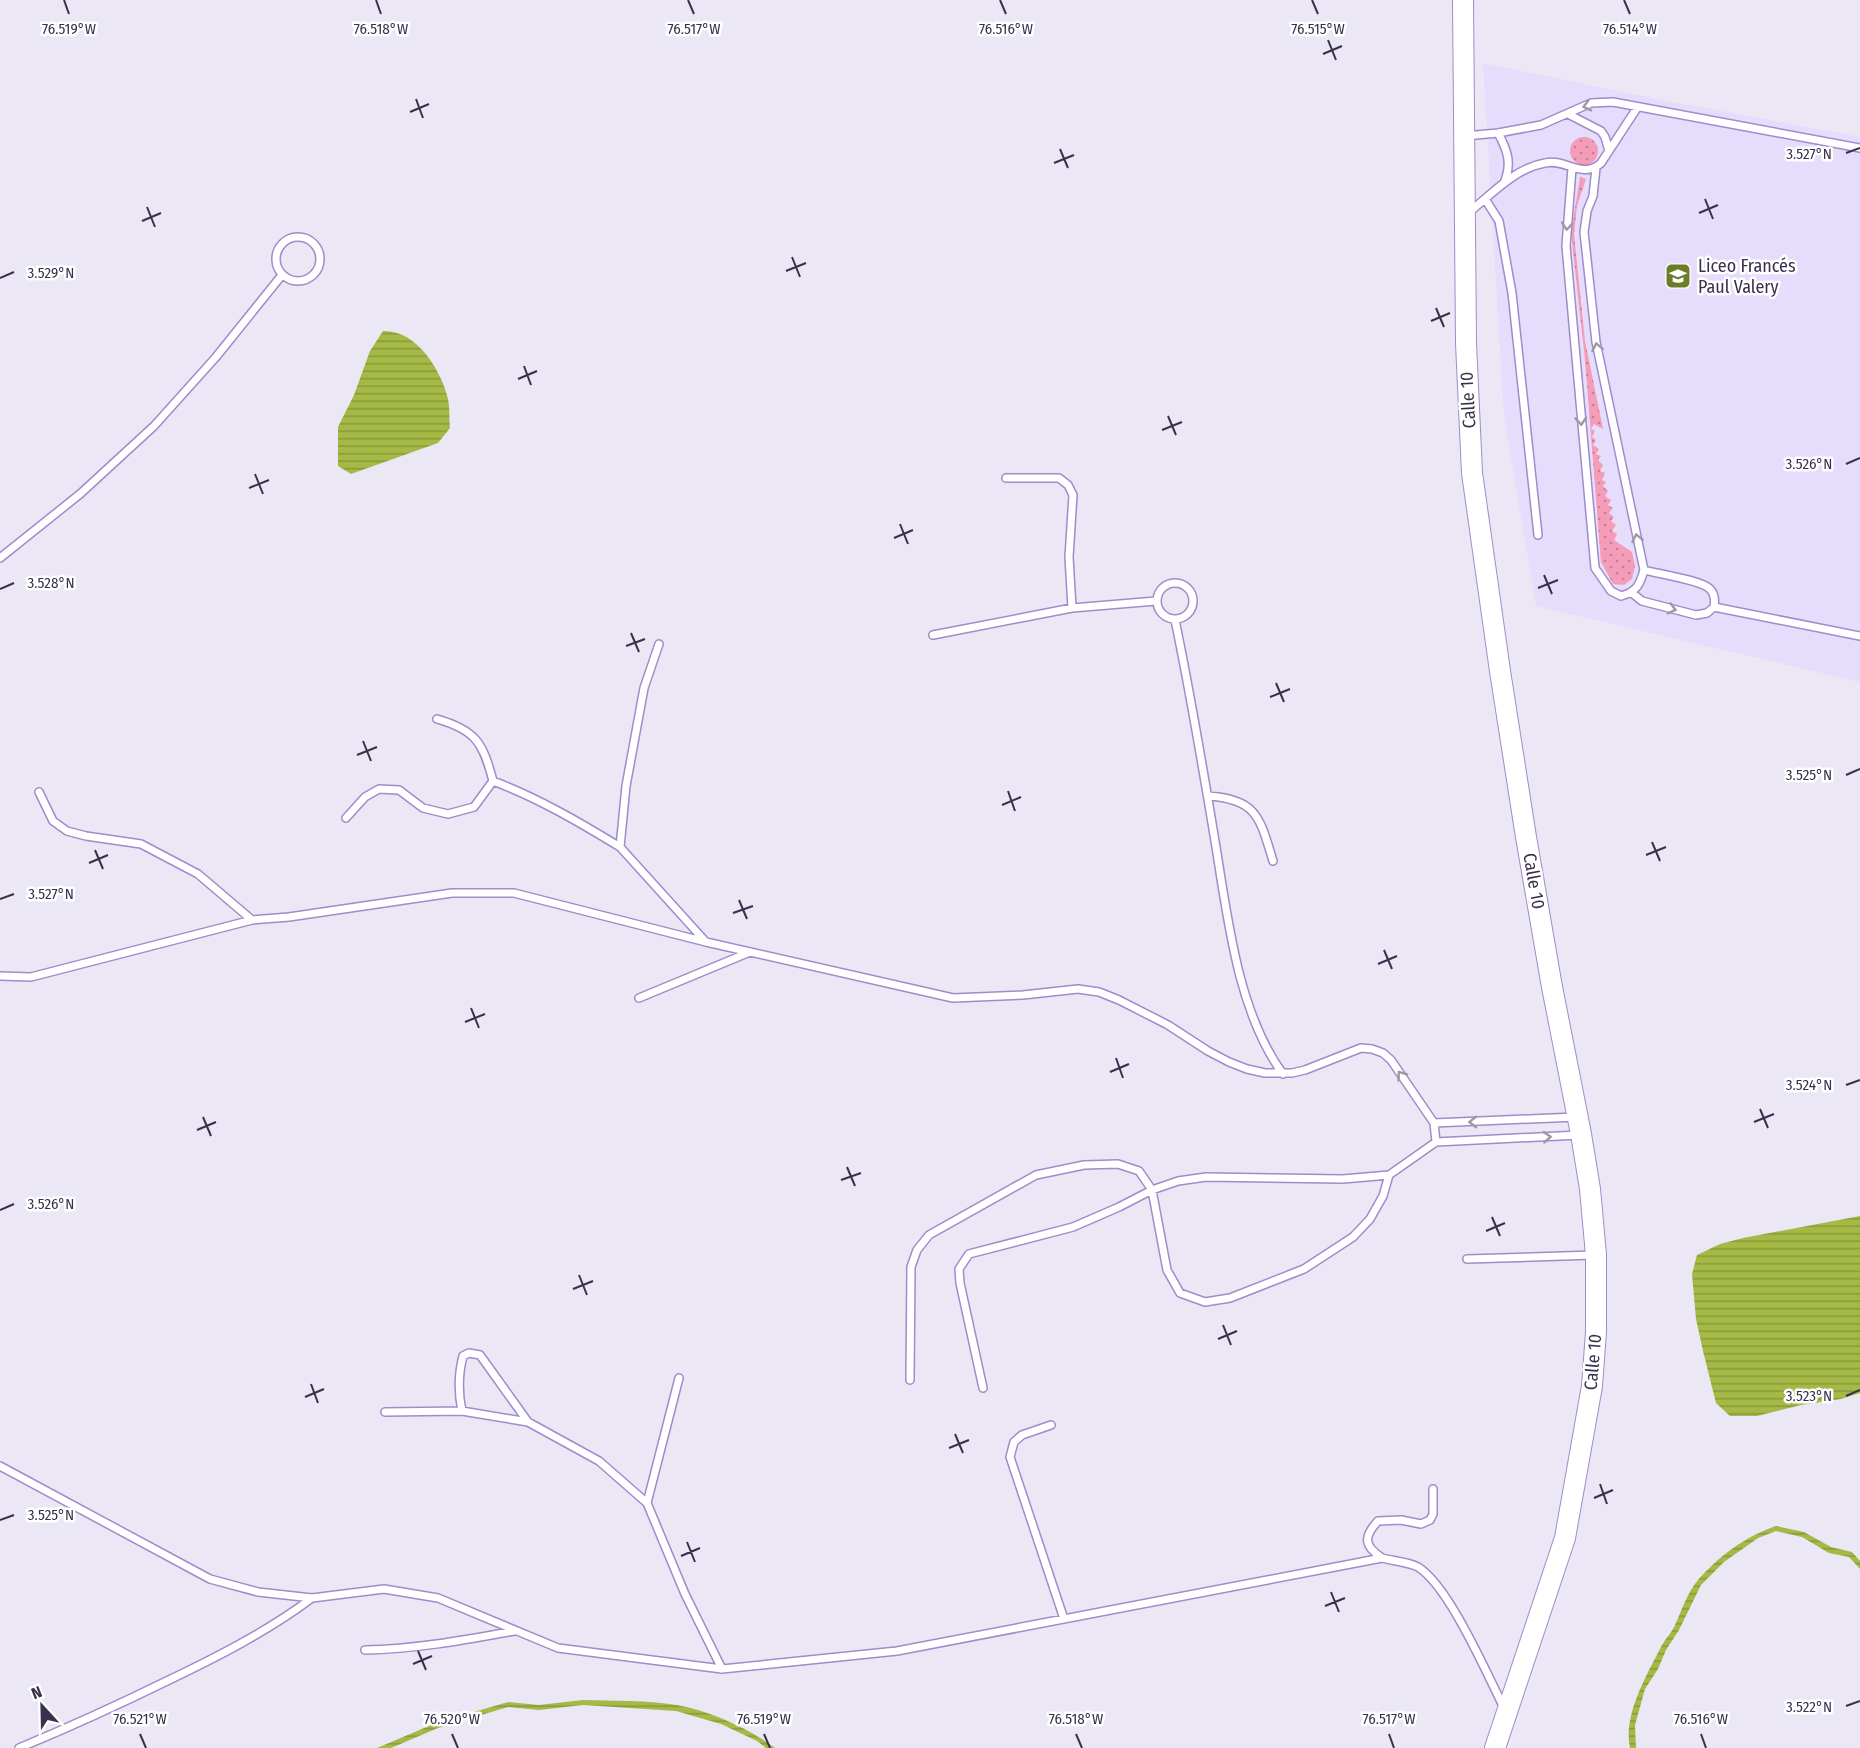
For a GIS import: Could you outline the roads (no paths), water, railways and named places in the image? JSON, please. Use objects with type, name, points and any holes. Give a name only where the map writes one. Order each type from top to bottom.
[{"type":"main road","name":"Calle 10","points":[[1463,0],[1466,343],[1472,473],[1526,837],[1590,1189],[1596,1255],[1596,1332],[1592,1386],[1565,1538],[1495,1748]]},
{"type":"lane","points":[[1463,136],[1498,134],[1541,125],[1591,103],[1613,102],[1860,148]]},
{"type":"lane","points":[[1572,168],[1566,246],[1595,568],[1611,591],[1621,596],[1632,593],[1641,583],[1644,570],[1596,342],[1584,232],[1587,212],[1593,196],[1596,168],[1637,108]]},
{"type":"lane","points":[[1568,114],[1601,131],[1605,136],[1609,151]]},
{"type":"lane","points":[[1498,134],[1509,159],[1509,171],[1503,185]]},
{"type":"lane","points":[[1465,216],[1525,169],[1556,161],[1585,171],[1596,168]]},
{"type":"lane","points":[[1485,200],[1499,221],[1503,236],[1519,354],[1538,535]]},
{"type":"lane","points":[[300,236],[314,243],[320,256],[316,271],[304,280],[296,281],[282,275],[276,261],[280,246],[292,237],[300,236]]},
{"type":"lane","points":[[0,558],[80,494],[154,426],[216,357],[282,275]]},
{"type":"lane","points":[[1006,478],[1059,478],[1068,485],[1073,495],[1069,557],[1072,608]]},
{"type":"lane","points":[[1632,593],[1642,601],[1696,615],[1707,613],[1714,607],[1715,598],[1710,588],[1697,582],[1644,570]]},
{"type":"lane","points":[[1170,583],[1188,588],[1193,601],[1191,610],[1184,617],[1175,620],[1159,612],[1156,601],[1162,588],[1170,583]]},
{"type":"lane","points":[[933,635],[1072,608],[1156,601]]},
{"type":"lane","points":[[1714,607],[1860,636]]},
{"type":"lane","points":[[1175,620],[1194,708],[1229,930],[1242,981],[1265,1046],[1283,1074]]},
{"type":"lane","points":[[620,847],[626,786],[644,688],[659,644]]},
{"type":"lane","points":[[437,719],[459,726],[475,738],[485,753],[493,781]]},
{"type":"lane","points":[[493,781],[514,788],[557,809],[620,847],[706,942]]},
{"type":"lane","points":[[346,818],[365,797],[380,789],[399,790],[423,808],[448,814],[474,807],[493,781]]},
{"type":"lane","points":[[39,792],[53,821],[67,831],[141,844],[198,874],[252,920]]},
{"type":"lane","points":[[1208,796],[1226,797],[1248,806],[1260,820],[1273,861]]},
{"type":"lane","points":[[0,976],[31,977],[252,920],[452,893],[514,893],[706,942],[953,998],[1023,995],[1078,989],[1099,992],[1168,1025],[1229,1062],[1265,1073],[1283,1074],[1305,1070],[1350,1051],[1361,1048],[1372,1049],[1383,1053],[1391,1060],[1434,1123],[1436,1142]]},
{"type":"lane","points":[[639,998],[750,952]]},
{"type":"lane","points":[[1434,1123],[1580,1126]]},
{"type":"lane","points":[[983,1388],[960,1283],[959,1269],[969,1254],[1073,1227],[1152,1190],[1178,1181],[1206,1177],[1343,1179],[1389,1175],[1436,1142],[1580,1126]]},
{"type":"lane","points":[[910,1380],[911,1267],[917,1250],[929,1235],[1036,1175],[1084,1165],[1118,1164],[1139,1170],[1152,1190],[1167,1270],[1180,1293],[1205,1302],[1230,1298],[1304,1269],[1353,1237],[1370,1219],[1383,1196],[1389,1175]]},
{"type":"lane","points":[[1467,1259],[1596,1255]]},
{"type":"lane","points":[[462,1411],[459,1395],[459,1370],[463,1356],[469,1353],[480,1355],[528,1422]]},
{"type":"lane","points":[[647,1503],[679,1377]]},
{"type":"lane","points":[[385,1412],[462,1411],[528,1422],[599,1461],[647,1503],[685,1594],[722,1669]]},
{"type":"lane","points":[[1052,1425],[1022,1435],[1014,1442],[1010,1457],[1064,1619]]},
{"type":"lane","points":[[0,1466],[210,1579],[258,1592],[312,1598],[384,1589],[438,1598],[558,1648],[722,1669],[897,1652],[1382,1558]]},
{"type":"lane","points":[[1433,1489],[1433,1514],[1430,1520],[1421,1524],[1401,1520],[1378,1521],[1369,1531],[1367,1541],[1371,1551],[1382,1558],[1417,1567],[1440,1589],[1506,1712]]},
{"type":"lane","points":[[19,1748],[77,1725],[197,1666],[282,1621],[312,1598]]},
{"type":"lane","points":[[365,1650],[403,1650],[515,1631]]},
{"type":"place","name":"Liceo Francés Paul Valery","points":[[1678,276]]}]
